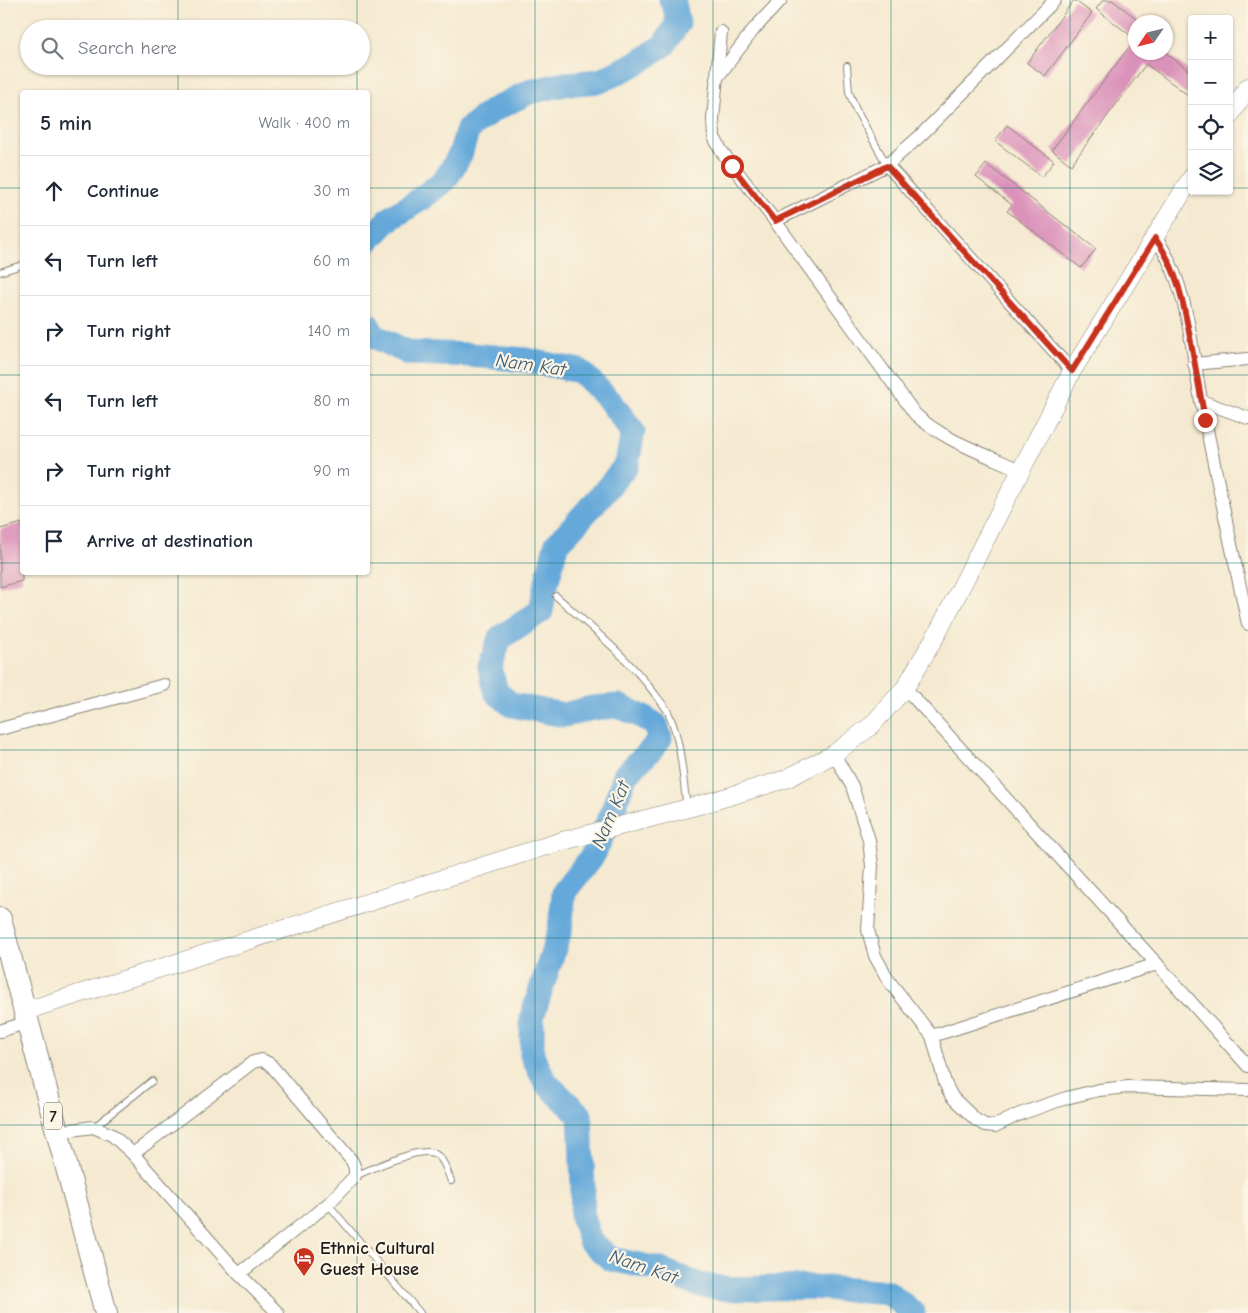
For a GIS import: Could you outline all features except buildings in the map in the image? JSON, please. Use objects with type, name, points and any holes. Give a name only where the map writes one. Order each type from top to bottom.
[{"type":"highway","name":"7","points":[[0,919],[106,1313]]},
{"type":"street","points":[[716,79],[754,29],[781,0]]},
{"type":"street","points":[[775,221],[887,166],[920,137],[1055,0]]},
{"type":"street","points":[[721,32],[713,119],[714,137],[722,152],[775,221],[915,414],[939,433],[1022,471]]},
{"type":"street","points":[[1233,111],[1248,87]]},
{"type":"street","points":[[887,166],[1072,371]]},
{"type":"street","points":[[0,1030],[26,1016],[559,842],[631,824],[786,779],[834,754],[871,726],[905,688],[938,632],[1072,371],[1188,184]]},
{"type":"street","points":[[1155,238],[1165,251],[1172,265],[1182,295],[1201,401],[1248,624]]},
{"type":"street","points":[[1194,364],[1248,359]]},
{"type":"street","points":[[1201,401],[1248,418]]},
{"type":"street","points":[[0,730],[164,685]]},
{"type":"street","points":[[905,688],[1248,1066]]},
{"type":"street","points":[[834,754],[852,786],[869,840],[872,866],[868,930],[875,956],[889,981],[932,1036],[944,1083],[952,1097],[976,1120],[985,1125],[995,1126],[1020,1114],[1066,1098],[1099,1090],[1128,1087],[1248,1090]]},
{"type":"street","points":[[932,1036],[1157,964]]},
{"type":"street","points":[[133,1154],[253,1062],[262,1060],[270,1064],[352,1161],[355,1168],[355,1176],[328,1204],[239,1274]]},
{"type":"street","points":[[57,1132],[93,1127],[112,1135],[133,1154],[239,1274],[278,1313]]},
{"type":"lane","points":[[847,66],[849,92],[856,110],[887,166]]},
{"type":"lane","points":[[0,272],[20,266]]},
{"type":"lane","points":[[556,596],[641,675],[668,711],[679,749],[687,808]]},
{"type":"lane","points":[[93,1127],[152,1081]]},
{"type":"lane","points":[[355,1176],[386,1162],[425,1151],[434,1153],[442,1159],[451,1182]]},
{"type":"lane","points":[[328,1204],[420,1313]]},
{"type":"waterway","name":"Nam Kat","points":[[370,239],[388,220],[445,180],[460,155],[468,129],[493,110],[529,92],[565,84],[600,81],[641,61],[664,45],[678,23],[674,3],[671,0]]},
{"type":"waterway","name":"Nam Kat","points":[[370,329],[374,336],[409,353],[471,355],[526,360],[580,371],[610,401],[633,432],[627,464],[601,496],[556,545],[541,611],[500,638],[490,667],[496,692],[512,705],[564,715],[592,708],[619,706],[656,725],[660,738],[652,749],[625,775],[612,813],[593,855],[564,892],[560,930],[532,1017],[532,1055],[546,1083],[580,1115],[583,1187],[582,1216],[590,1241],[611,1259],[658,1269],[699,1285],[730,1289],[812,1287],[889,1293],[913,1313]]},
{"type":"place","name":"Ethnic Cultural Guest House","points":[[304,1277]]},
{"type":"route","points":[[732,166],[775,221],[887,166],[1072,371],[1155,238],[1165,251],[1172,265],[1182,295],[1205,420]]}]
